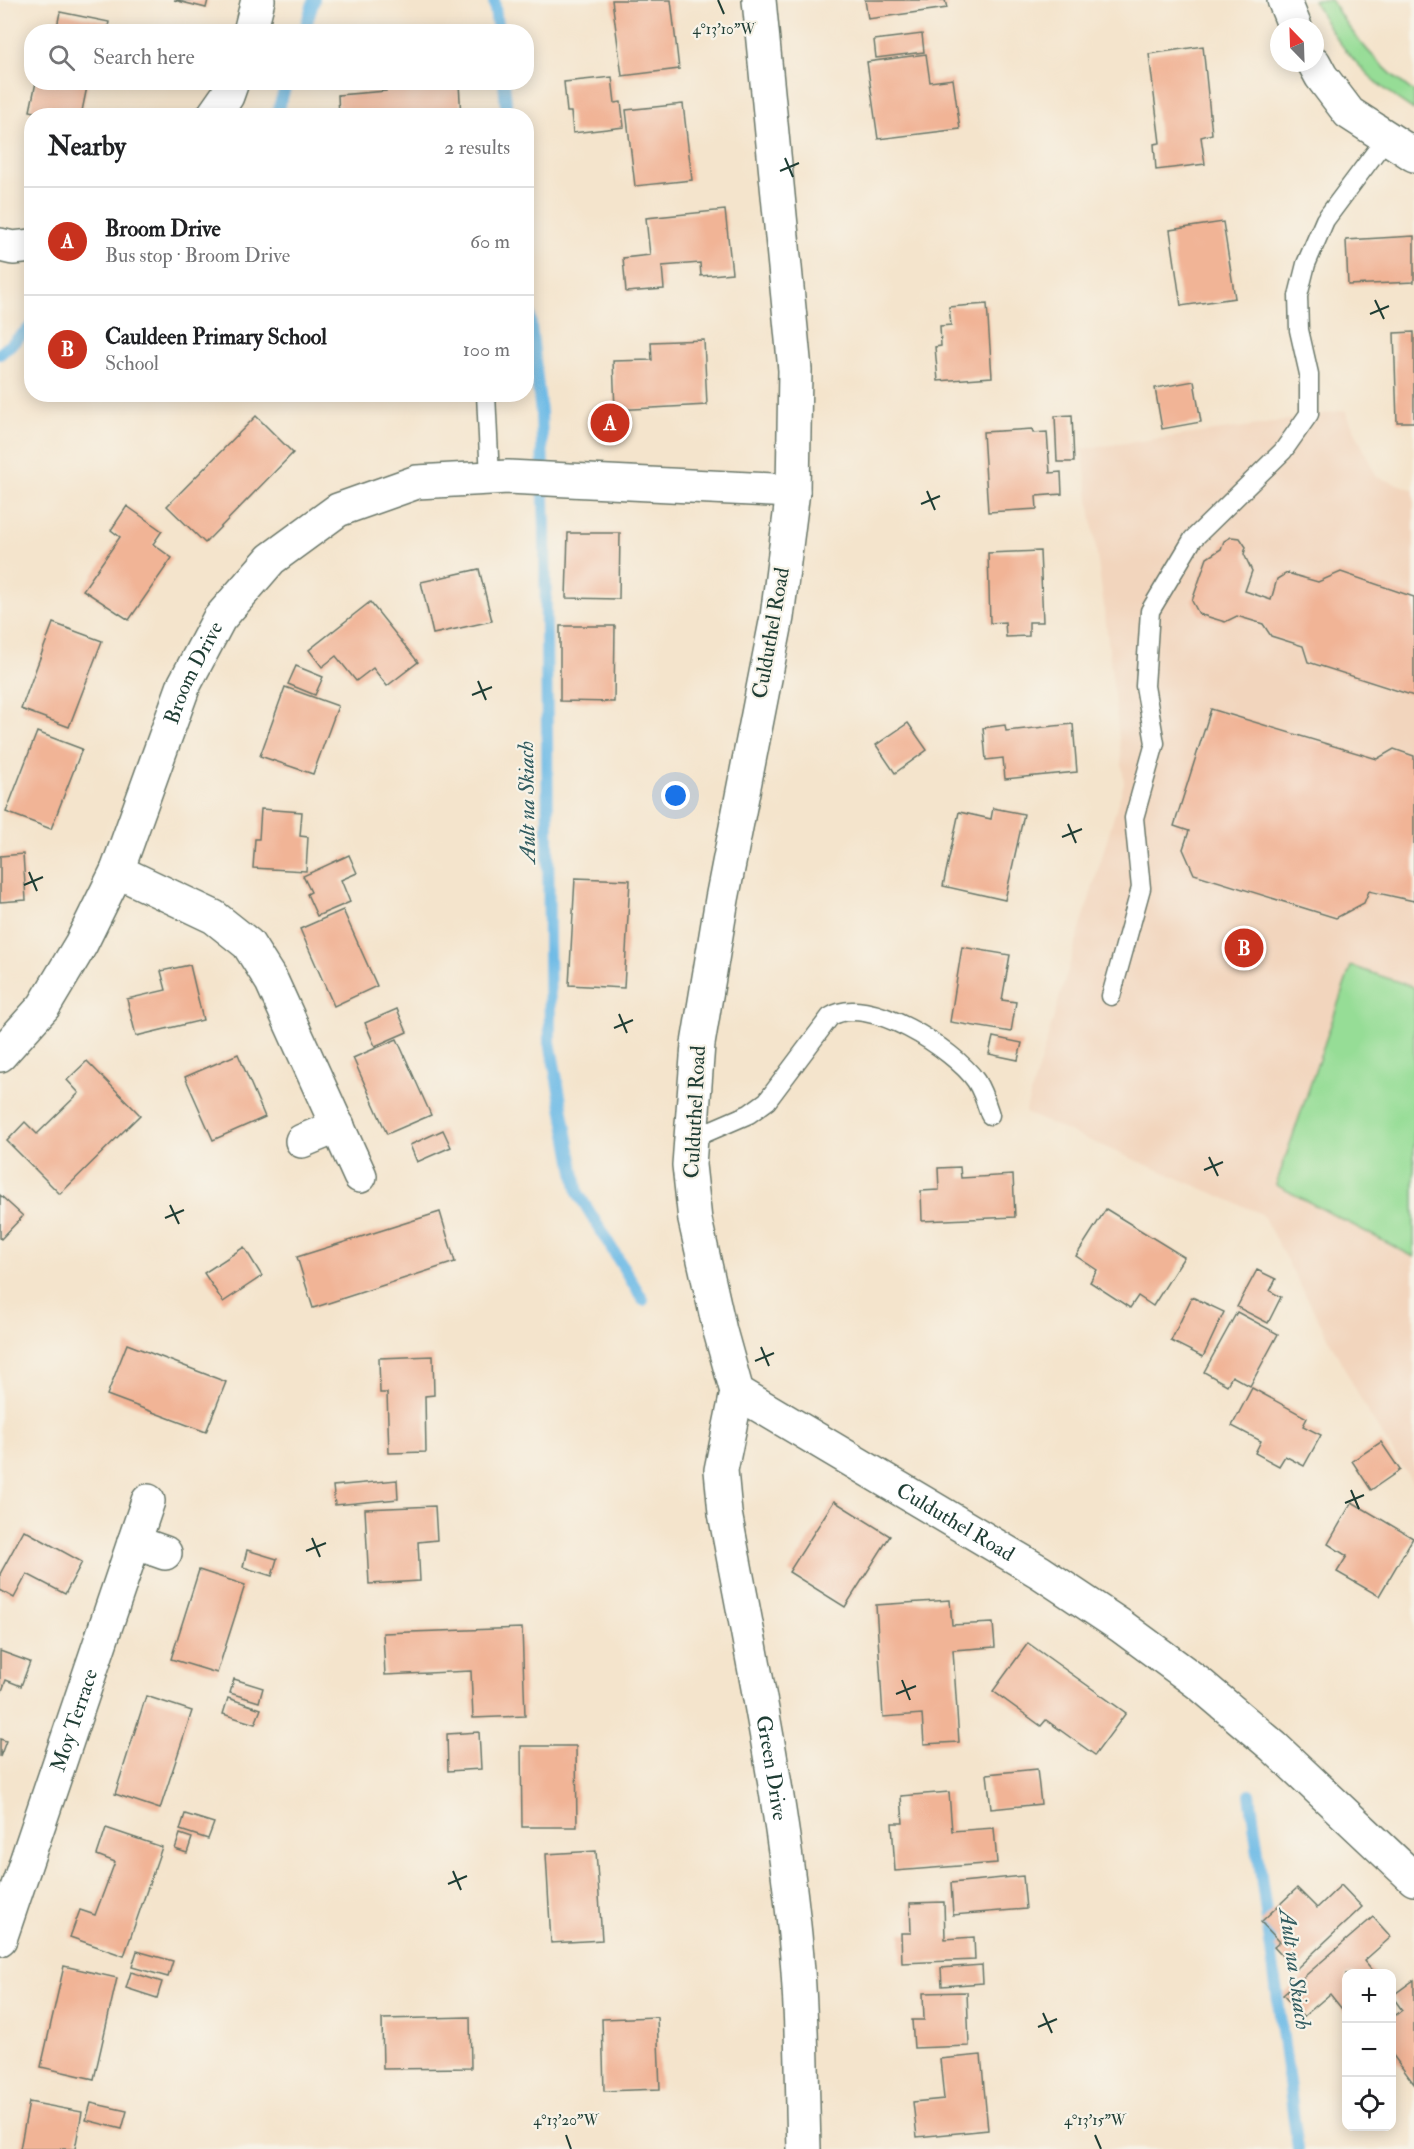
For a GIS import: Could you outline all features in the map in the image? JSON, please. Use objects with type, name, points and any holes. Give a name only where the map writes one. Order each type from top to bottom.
[{"type":"street","points":[[252,24],[258,0]]},
{"type":"street","name":"Culduthel Road","points":[[759,0],[795,370],[793,491],[777,616],[722,899],[698,1044],[689,1165],[695,1220],[720,1331],[737,1392],[1040,1572],[1121,1626],[1202,1685],[1275,1747],[1414,1879]]},
{"type":"street","points":[[1284,0],[1291,18]]},
{"type":"street","points":[[1319,72],[1349,113],[1414,155]]},
{"type":"street","points":[[219,108],[229,90]]},
{"type":"street","points":[[0,245],[14,248],[24,247]]},
{"type":"street","name":"Broom Drive","points":[[0,1055],[44,1006],[81,944],[117,871],[184,685],[219,619],[271,559],[338,510],[417,483],[499,478],[568,479],[793,491]]},
{"type":"street","points":[[117,871],[214,917],[248,944],[272,982],[360,1176]]},
{"type":"street","points":[[302,1142],[338,1126]]},
{"type":"street","name":"Green Drive","points":[[737,1392],[721,1470],[725,1513],[776,1789],[795,1936],[804,2149]]},
{"type":"street","name":"Moy Terrace","points":[[0,1939],[148,1501]]},
{"type":"street","points":[[134,1542],[165,1553]]},
{"type":"lane","points":[[1111,996],[1141,888],[1134,818],[1155,743],[1145,686],[1150,611],[1194,539],[1283,451],[1309,414],[1309,374],[1299,330],[1298,296],[1306,264],[1325,220],[1387,137]]},
{"type":"lane","points":[[487,402],[499,478]]},
{"type":"lane","points":[[691,1139],[750,1114],[768,1101],[830,1017],[835,1013],[853,1011],[900,1023],[937,1044],[975,1080],[983,1094],[990,1115]]},
{"type":"shaded area","points":[[1345,410],[1377,477],[1414,490],[1414,1485],[1370,1416],[1262,1214],[1025,1113],[1124,783],[1104,606],[1082,449],[1266,424]]},
{"type":"green space","points":[[1313,0],[1331,0],[1348,26],[1368,50],[1389,72],[1414,92],[1414,110],[1383,88],[1356,62],[1322,17]]},
{"type":"green space","points":[[1351,966],[1414,987],[1414,1257],[1276,1185]]},
{"type":"building","points":[[174,0],[208,0],[206,8]]},
{"type":"building","points":[[612,0],[671,0],[679,69],[622,76]]},
{"type":"building","points":[[865,0],[945,0],[947,8],[868,19]]},
{"type":"building","points":[[60,12],[109,22],[109,24],[58,24]]},
{"type":"building","points":[[922,34],[924,52],[876,58],[874,40]]},
{"type":"building","points":[[1203,46],[1212,134],[1201,137],[1205,164],[1156,170],[1154,144],[1160,143],[1149,54]]},
{"type":"building","points":[[926,54],[930,82],[953,79],[960,129],[878,139],[867,62]]},
{"type":"building","points":[[612,77],[615,103],[621,102],[624,127],[573,133],[571,112],[567,112],[564,82]]},
{"type":"building","points":[[34,90],[86,90],[83,108],[31,108]]},
{"type":"building","points":[[459,90],[460,108],[339,108],[338,95],[386,91]]},
{"type":"building","points":[[683,104],[692,180],[635,186],[626,110]]},
{"type":"building","points":[[725,210],[732,273],[701,276],[700,263],[662,266],[664,289],[626,292],[623,258],[650,255],[646,218]]},
{"type":"building","points":[[1223,222],[1235,298],[1181,306],[1170,230]]},
{"type":"building","points":[[1414,236],[1414,282],[1348,285],[1346,240]]},
{"type":"building","points":[[987,304],[992,377],[938,381],[935,347],[941,346],[940,326],[951,325],[949,307]]},
{"type":"building","points":[[1414,332],[1414,422],[1397,422],[1394,333]]},
{"type":"building","points":[[704,340],[707,405],[615,410],[613,361],[652,360],[651,342]]},
{"type":"building","points":[[1194,381],[1201,422],[1162,429],[1155,388]]},
{"type":"building","points":[[1072,415],[1074,462],[1057,462],[1055,416]]},
{"type":"building","points":[[256,416],[293,453],[205,543],[167,506]]},
{"type":"building","points":[[1032,429],[1033,433],[1047,432],[1050,473],[1061,472],[1062,494],[1036,496],[1037,509],[988,512],[983,432]]},
{"type":"building","points":[[127,506],[162,531],[153,544],[172,558],[129,620],[83,590],[120,537],[111,530]]},
{"type":"building","points":[[568,533],[620,533],[619,599],[566,598]]},
{"type":"building","points":[[1231,537],[1240,538],[1246,547],[1244,554],[1252,571],[1245,591],[1271,600],[1277,579],[1287,573],[1318,582],[1341,572],[1414,597],[1414,696],[1308,662],[1303,646],[1271,636],[1263,624],[1237,616],[1225,622],[1199,614],[1192,601],[1207,558],[1221,549],[1224,541]]},
{"type":"building","points":[[1040,551],[1043,622],[1029,622],[1029,636],[1006,637],[1005,622],[990,623],[988,553]]},
{"type":"building","points":[[479,569],[492,621],[433,634],[421,582]]},
{"type":"building","points":[[370,602],[418,662],[387,686],[373,668],[356,681],[336,656],[322,667],[309,650]]},
{"type":"building","points":[[53,623],[102,641],[69,727],[21,709]]},
{"type":"building","points":[[560,626],[615,626],[614,702],[560,701]]},
{"type":"building","points":[[296,666],[323,677],[315,695],[288,684]]},
{"type":"building","points":[[285,687],[338,706],[313,774],[260,756]]},
{"type":"building","points":[[1211,709],[1377,759],[1394,749],[1414,756],[1414,901],[1369,891],[1364,903],[1336,918],[1194,874],[1183,849],[1189,831],[1174,826]]},
{"type":"building","points":[[908,723],[927,750],[895,773],[876,745]]},
{"type":"building","points":[[1073,724],[1077,772],[1005,779],[1003,758],[986,760],[983,728],[1005,725],[1006,731]]},
{"type":"building","points":[[37,732],[82,749],[51,829],[6,812]]},
{"type":"building","points":[[993,808],[1024,814],[1005,900],[943,886],[959,812],[991,819]]},
{"type":"building","points":[[261,809],[302,812],[300,836],[308,837],[306,871],[253,868],[255,839],[259,839]]},
{"type":"building","points":[[23,854],[26,900],[0,902],[0,856]]},
{"type":"building","points":[[349,855],[357,873],[341,880],[350,902],[317,916],[307,894],[311,892],[303,876]]},
{"type":"building","points":[[575,878],[630,880],[624,988],[569,985]]},
{"type":"building","points":[[343,910],[377,986],[334,1006],[300,929]]},
{"type":"building","points":[[962,947],[1010,955],[1002,1000],[1016,1002],[1011,1032],[950,1022]]},
{"type":"building","points":[[190,965],[203,1020],[136,1036],[127,999],[166,990],[161,971]]},
{"type":"building","points":[[397,1009],[407,1032],[375,1046],[365,1023]]},
{"type":"building","points":[[993,1037],[1022,1043],[1018,1060],[989,1054]]},
{"type":"building","points":[[397,1039],[431,1115],[387,1134],[353,1058]]},
{"type":"building","points":[[238,1054],[265,1117],[213,1140],[185,1077]]},
{"type":"building","points":[[87,1061],[140,1115],[60,1194],[7,1141],[25,1122],[37,1134],[79,1093],[67,1080]]},
{"type":"building","points":[[443,1130],[451,1147],[417,1162],[410,1145]]},
{"type":"building","points":[[960,1167],[961,1178],[1013,1175],[1015,1217],[922,1221],[921,1191],[939,1190],[938,1168]]},
{"type":"building","points":[[0,1195],[23,1216],[1,1239],[0,1238]]},
{"type":"building","points":[[1106,1209],[1184,1257],[1153,1306],[1138,1296],[1130,1308],[1090,1282],[1097,1270],[1076,1256]]},
{"type":"building","points":[[440,1212],[455,1262],[313,1308],[297,1257]]},
{"type":"building","points":[[244,1247],[262,1276],[223,1302],[204,1273]]},
{"type":"building","points":[[1257,1270],[1276,1279],[1270,1291],[1281,1297],[1268,1323],[1237,1307]]},
{"type":"building","points":[[1192,1297],[1224,1312],[1203,1357],[1171,1341]]},
{"type":"building","points":[[1237,1312],[1278,1334],[1250,1386],[1232,1376],[1227,1385],[1204,1372]]},
{"type":"building","points":[[127,1344],[226,1382],[206,1432],[107,1395]]},
{"type":"building","points":[[433,1356],[434,1395],[425,1396],[426,1452],[389,1453],[387,1393],[380,1393],[379,1358]]},
{"type":"building","points":[[1252,1388],[1307,1418],[1303,1426],[1321,1435],[1304,1466],[1285,1456],[1279,1466],[1255,1453],[1261,1441],[1232,1426]]},
{"type":"building","points":[[1381,1442],[1400,1470],[1371,1490],[1352,1461]]},
{"type":"building","points":[[397,1480],[398,1499],[335,1505],[333,1486]]},
{"type":"building","points":[[834,1501],[890,1536],[845,1607],[789,1572]]},
{"type":"building","points":[[1352,1502],[1413,1538],[1379,1596],[1337,1572],[1347,1556],[1328,1544]]},
{"type":"building","points":[[435,1506],[437,1540],[418,1542],[420,1581],[369,1584],[365,1509]]},
{"type":"building","points":[[24,1530],[82,1562],[65,1594],[27,1574],[14,1598],[0,1590],[0,1574]]},
{"type":"building","points":[[247,1550],[277,1559],[272,1576],[243,1567]]},
{"type":"building","points":[[199,1570],[245,1585],[217,1673],[171,1659]]},
{"type":"building","points":[[950,1600],[952,1625],[993,1623],[995,1647],[953,1650],[959,1742],[924,1744],[922,1714],[883,1717],[876,1605]]},
{"type":"building","points":[[522,1628],[525,1716],[473,1718],[471,1671],[385,1675],[383,1633]]},
{"type":"building","points":[[1028,1643],[1126,1713],[1095,1755],[1046,1720],[1041,1726],[993,1691]]},
{"type":"building","points":[[0,1651],[30,1662],[21,1686],[6,1680],[0,1696]]},
{"type":"building","points":[[234,1679],[263,1688],[259,1702],[230,1693]]},
{"type":"building","points":[[146,1696],[192,1711],[160,1809],[115,1794]]},
{"type":"building","points":[[228,1698],[261,1709],[255,1724],[223,1714]]},
{"type":"building","points":[[479,1732],[481,1769],[448,1771],[447,1734]]},
{"type":"building","points":[[0,1739],[6,1741],[0,1757]]},
{"type":"building","points":[[521,1746],[576,1746],[577,1827],[522,1827]]},
{"type":"building","points":[[1037,1769],[1041,1804],[991,1809],[987,1774]]},
{"type":"building","points":[[949,1792],[952,1831],[994,1828],[997,1863],[895,1871],[892,1823],[903,1823],[901,1796]]},
{"type":"building","points":[[185,1814],[214,1823],[208,1839],[180,1830]]},
{"type":"building","points":[[106,1828],[162,1847],[124,1956],[70,1937],[80,1910],[95,1915],[115,1862],[97,1855]]},
{"type":"building","points":[[180,1834],[192,1838],[187,1853],[175,1849]]},
{"type":"building","points":[[596,1851],[602,1940],[551,1943],[546,1854]]},
{"type":"building","points":[[1023,1876],[1026,1909],[953,1915],[951,1883]]},
{"type":"building","points":[[1341,1885],[1362,1907],[1295,1970],[1274,1947],[1280,1942],[1261,1922],[1297,1888],[1317,1908]]},
{"type":"building","points":[[944,1902],[945,1939],[974,1937],[975,1960],[902,1963],[901,1933],[911,1933],[910,1903]]},
{"type":"building","points":[[1373,1917],[1391,1937],[1364,1961],[1371,1969],[1342,1969],[1342,2009],[1330,1994],[1303,2017],[1283,1995]]},
{"type":"building","points":[[137,1951],[173,1961],[168,1977],[132,1967]]},
{"type":"building","points":[[982,1965],[983,1983],[942,1986],[941,1968]]},
{"type":"building","points":[[64,1966],[117,1978],[94,2079],[41,2067]]},
{"type":"building","points":[[131,1972],[162,1982],[157,1998],[126,1988]]},
{"type":"building","points":[[1414,1980],[1414,2084],[1396,2059],[1396,2015],[1402,2010],[1396,2002],[1396,1993]]},
{"type":"building","points":[[967,1992],[969,2046],[914,2048],[912,2020],[924,2020],[923,1993]]},
{"type":"building","points":[[470,2017],[471,2068],[383,2069],[382,2019]]},
{"type":"building","points":[[657,2017],[660,2089],[604,2091],[602,2019]]},
{"type":"building","points":[[981,2055],[988,2130],[917,2137],[913,2102],[944,2099],[940,2059]]},
{"type":"building","points":[[29,2102],[82,2112],[75,2149],[20,2149]]},
{"type":"building","points":[[91,2103],[127,2111],[122,2129],[86,2120]]},
{"type":"waterway","points":[[306,24],[314,0]]},
{"type":"waterway","name":"Ault na Skiach","points":[[494,0],[497,24]]},
{"type":"waterway","points":[[279,108],[284,90]]},
{"type":"waterway","name":"Ault na Skiach","points":[[505,90],[506,108]]},
{"type":"waterway","points":[[0,354],[24,333]]},
{"type":"waterway","name":"Ault na Skiach","points":[[534,353],[541,413],[545,529],[550,1042],[578,1193],[643,1300]]},
{"type":"waterway","name":"Ault na Skiach","points":[[1250,1794],[1298,2149]]},
{"type":"place","name":"Broom Drive","points":[[610,423]]},
{"type":"place","name":"Cauldeen Primary School","points":[[1244,948]]}]
